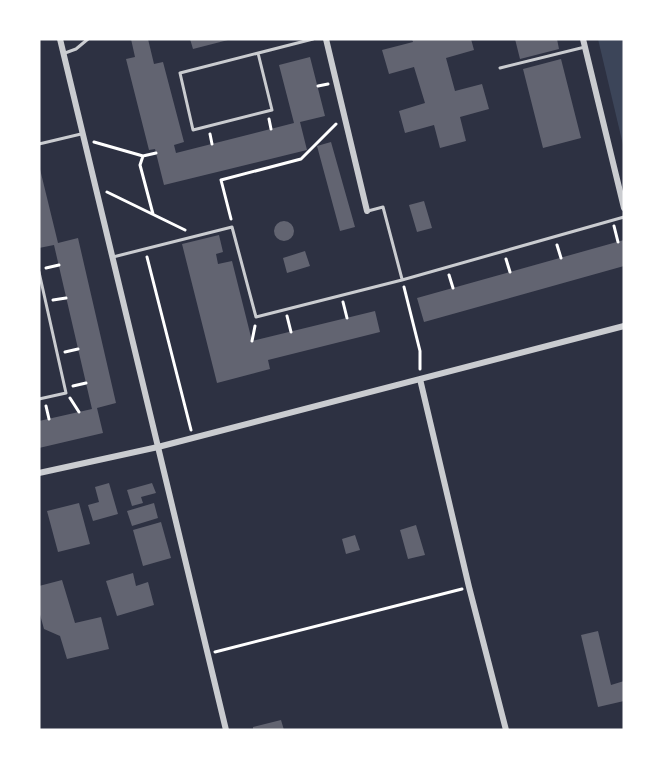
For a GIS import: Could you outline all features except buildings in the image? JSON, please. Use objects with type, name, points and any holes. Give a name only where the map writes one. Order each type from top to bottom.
[{"type":"street","points":[[60,39],[226,730]]},
{"type":"street","points":[[326,39],[367,211]]},
{"type":"street","points":[[584,39],[624,208]]},
{"type":"street","points":[[39,473],[158,447],[624,326]]},
{"type":"street","points":[[420,379],[469,587],[506,730]]},
{"type":"lane","points":[[63,54],[76,49],[88,39]]},
{"type":"lane","points":[[258,53],[272,110],[194,130],[180,73],[258,53],[313,39]]},
{"type":"lane","points":[[500,68],[585,47]]},
{"type":"lane","points":[[39,144],[83,136]]},
{"type":"lane","points":[[367,211],[383,207],[402,280]]},
{"type":"lane","points":[[112,257],[232,227],[256,317],[402,280],[624,217]]},
{"type":"lane","points":[[39,271],[66,393],[39,399]]},
{"type":"path","points":[[232,227],[221,180],[302,159],[344,116]]},
{"type":"path","points":[[83,136],[143,156],[156,153]]},
{"type":"path","points":[[143,156],[140,165],[153,214]]},
{"type":"path","points":[[95,186],[197,236]]},
{"type":"path","points":[[612,221],[618,242]]},
{"type":"path","points":[[555,237],[561,258]]},
{"type":"path","points":[[145,249],[193,438]]},
{"type":"path","points":[[504,251],[510,272]]},
{"type":"path","points":[[39,271],[58,265]]},
{"type":"path","points":[[447,267],[453,288]]},
{"type":"path","points":[[402,280],[420,351],[420,379]]},
{"type":"path","points":[[342,295],[347,318]]},
{"type":"path","points":[[46,302],[66,297]]},
{"type":"path","points":[[285,309],[291,332]]},
{"type":"path","points":[[252,342],[256,317]]},
{"type":"path","points":[[57,354],[78,350]]},
{"type":"path","points":[[65,388],[86,383]]},
{"type":"path","points":[[66,393],[79,412]]},
{"type":"path","points":[[44,398],[49,419]]},
{"type":"path","points":[[208,654],[469,587]]},
{"type":"shaded area","points":[[598,39],[624,39],[624,149]]}]
